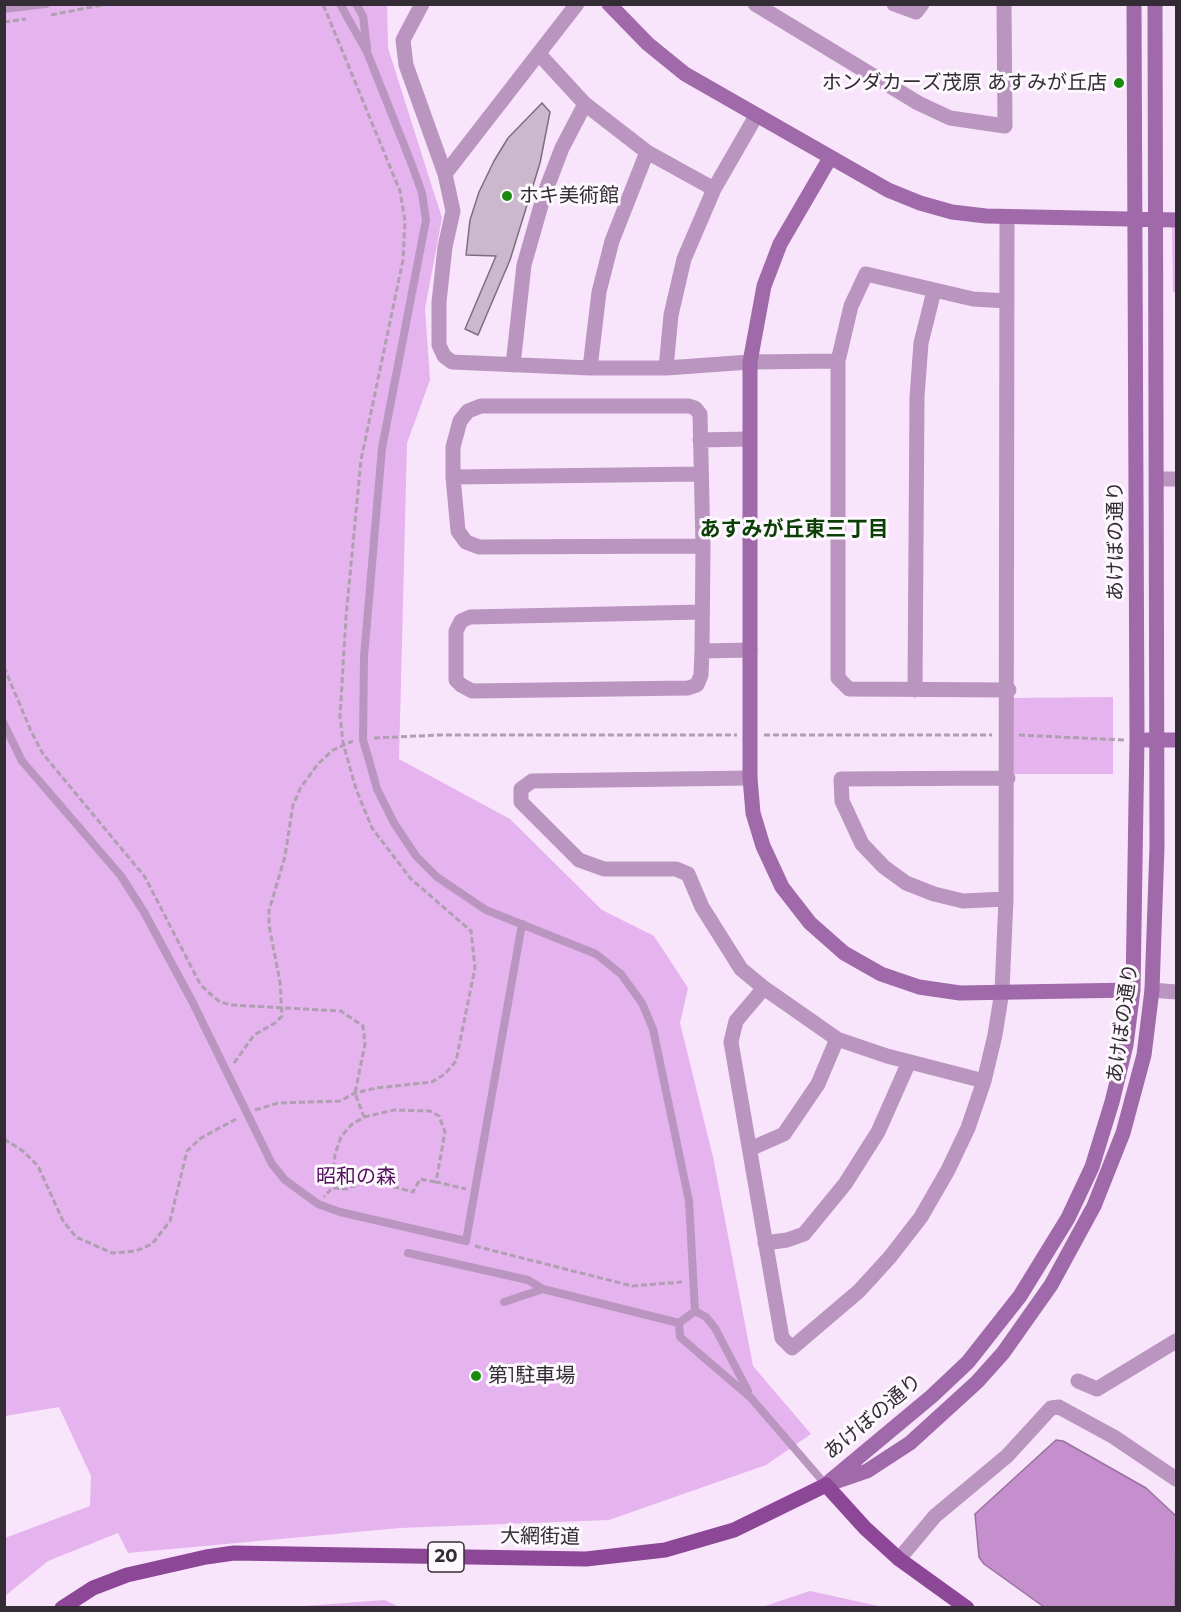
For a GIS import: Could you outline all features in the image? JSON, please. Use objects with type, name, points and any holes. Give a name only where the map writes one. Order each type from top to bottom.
[{"type":"main road","points":[[826,1485],[865,1528],[899,1559],[967,1608]]},
{"type":"main road","name":"大網街道","points":[[62,1608],[93,1588],[127,1575],[234,1553],[586,1559],[665,1550],[734,1530],[826,1485]]},
{"type":"street","points":[[422,4],[403,40],[406,65],[445,174],[453,211],[445,247],[439,302],[440,345],[444,356],[452,362],[590,368],[666,368],[750,362],[838,361]]},
{"type":"street","points":[[445,174],[577,4]]},
{"type":"street","points":[[609,4],[648,44],[685,74],[888,190],[920,203],[952,212],[1007,217],[1176,220]]},
{"type":"street","points":[[755,4],[918,103],[950,118],[1005,126],[1004,4]]},
{"type":"street","points":[[894,4],[916,12],[921,4]]},
{"type":"street","name":"あけぼの通り","points":[[826,1485],[850,1462],[932,1396],[968,1362],[998,1327],[1042,1264],[1092,1167],[1112,1102],[1126,1045],[1133,990],[1137,740],[1134,4]]},
{"type":"street","name":"あけぼの通り","points":[[826,1485],[867,1471],[910,1443],[946,1412],[1003,1353],[1051,1285],[1094,1206],[1124,1133],[1144,1055],[1152,990],[1157,740],[1155,4]]},
{"type":"street","points":[[539,54],[585,104],[647,152],[714,189]]},
{"type":"street","points":[[513,364],[524,265],[554,167],[585,104]]},
{"type":"street","points":[[666,368],[671,315],[684,259],[714,189],[756,116]]},
{"type":"street","points":[[590,368],[598,292],[627,198],[647,152]]},
{"type":"street","points":[[830,158],[776,255],[759,306],[750,362],[748,439],[750,778],[753,813],[763,846],[782,886],[810,923],[844,953],[881,974],[919,987],[960,993],[1133,990]]},
{"type":"street","points":[[764,988],[736,1021],[731,1036],[782,1338],[792,1348],[860,1291],[921,1217],[963,1139],[984,1081],[1002,991],[1008,778],[1007,217]]},
{"type":"street","points":[[1007,301],[973,299],[866,273],[850,306],[838,361],[838,678],[849,689],[1008,690]]},
{"type":"street","points":[[915,690],[917,397],[921,343],[934,291]]},
{"type":"street","points":[[702,546],[479,547],[466,542],[458,531],[453,477],[453,447],[460,421],[468,411],[481,406],[689,406],[700,414],[702,546],[702,612],[702,651],[701,675],[697,685],[688,688],[472,691],[456,680],[456,631],[461,621],[470,617],[702,612]]},
{"type":"street","points":[[700,440],[748,439]]},
{"type":"street","points":[[453,477],[701,474]]},
{"type":"street","points":[[1157,479],[1176,479]]},
{"type":"street","points":[[702,651],[750,650]]},
{"type":"street","points":[[1137,740],[1176,740]]},
{"type":"street","points":[[750,778],[532,781],[521,789],[521,802],[579,860],[604,869],[676,869],[688,874],[722,943],[741,969],[764,988],[837,1039],[909,1062],[984,1081]]},
{"type":"street","points":[[1006,899],[963,901],[934,894],[906,883],[884,867],[862,844],[842,801],[841,779],[1008,778]]},
{"type":"street","points":[[1152,990],[1176,992]]},
{"type":"street","points":[[750,1149],[784,1134],[818,1084],[837,1039]]},
{"type":"street","points":[[765,1243],[788,1240],[804,1234],[845,1184],[878,1132],[909,1062]]},
{"type":"street","points":[[1078,1381],[1097,1389],[1176,1341]]},
{"type":"street","points":[[899,1559],[935,1516],[1007,1456],[1051,1408],[1059,1407],[1114,1437],[1176,1479]]},
{"type":"lane","points":[[4,9],[46,4]]},
{"type":"lane","points":[[340,4],[368,52],[418,184],[426,220],[382,448],[364,657],[363,740],[377,789],[394,823],[416,856],[437,877],[464,898],[486,910],[596,954],[621,974],[642,1003],[653,1029],[689,1201],[695,1311]]},
{"type":"lane","points":[[356,4],[363,16],[368,52]]},
{"type":"lane","points":[[4,723],[22,761],[121,876],[144,912],[192,1001],[245,1114],[278,1172],[301,1194],[318,1204],[340,1212],[466,1241],[522,924]]},
{"type":"lane","points":[[408,1253],[528,1280],[543,1289],[679,1323]]},
{"type":"lane","points":[[504,1302],[543,1289]]},
{"type":"lane","points":[[679,1323],[695,1311]]},
{"type":"lane","points":[[695,1311],[706,1317],[715,1328],[751,1398]]},
{"type":"lane","points":[[679,1323],[680,1337],[751,1398],[826,1485]]},
{"type":"path","points":[[49,15],[107,4]]},
{"type":"path","points":[[4,1138],[24,1151],[38,1166],[63,1221],[76,1237],[112,1253],[136,1251],[152,1244],[170,1221],[187,1151],[201,1138],[245,1114],[278,1104],[340,1101],[355,1093],[420,1084],[445,1074],[456,1061],[475,968],[471,931],[464,922],[411,879],[372,828],[356,789],[343,743],[340,716],[345,628],[362,460],[403,260],[405,221],[400,191],[323,4]]},
{"type":"path","points":[[4,22],[37,17]]},
{"type":"path","points":[[4,667],[31,731],[44,754],[145,876],[200,984],[220,1002],[231,1005],[341,1011],[363,1026],[365,1044],[355,1093],[364,1117]]},
{"type":"path","points":[[318,1204],[332,1188],[336,1154],[341,1137],[351,1125],[364,1117],[394,1110],[430,1111],[439,1116],[445,1132],[436,1182]]},
{"type":"path","points":[[332,1188],[347,1189],[369,1180],[414,1192],[420,1179],[475,1192]]},
{"type":"path","points":[[466,1241],[483,1250],[632,1286],[694,1281]]},
{"type":"green space","name":"昭和の森","points":[[5,5],[387,5],[388,48],[442,218],[425,309],[430,380],[407,443],[399,759],[510,819],[602,910],[654,936],[688,988],[680,1023],[713,1157],[753,1366],[811,1434],[766,1465],[609,1520],[400,1528],[128,1553],[118,1533],[48,1561],[5,1596],[5,1538],[90,1506],[91,1476],[59,1407],[5,1416]]},
{"type":"green space","points":[[1172,225],[1176,225],[1176,292],[1173,292]]},
{"type":"green space","points":[[1113,697],[1113,774],[1011,774],[1011,698]]},
{"type":"green space","points":[[810,1591],[883,1607],[762,1607]]},
{"type":"green space","points":[[385,1600],[399,1607],[291,1607]]},
{"type":"shaded area","points":[[1056,1440],[1063,1441],[1146,1488],[1176,1516],[1175,1607],[1044,1607],[984,1564],[979,1557],[975,1514]]},
{"type":"building","points":[[542,103],[550,112],[540,163],[510,260],[478,335],[465,329],[496,256],[466,255],[470,220],[479,192],[508,138]]},
{"type":"place","name":"ホンダカーズ茂原 あすみが丘店","points":[[1119,83]]},
{"type":"place","name":"ホキ美術館","points":[[507,196]]},
{"type":"place","name":"第1駐車場","points":[[476,1376]]},
{"type":"district","name":"あすみが丘東三丁目","points":[[794,530]]}]
